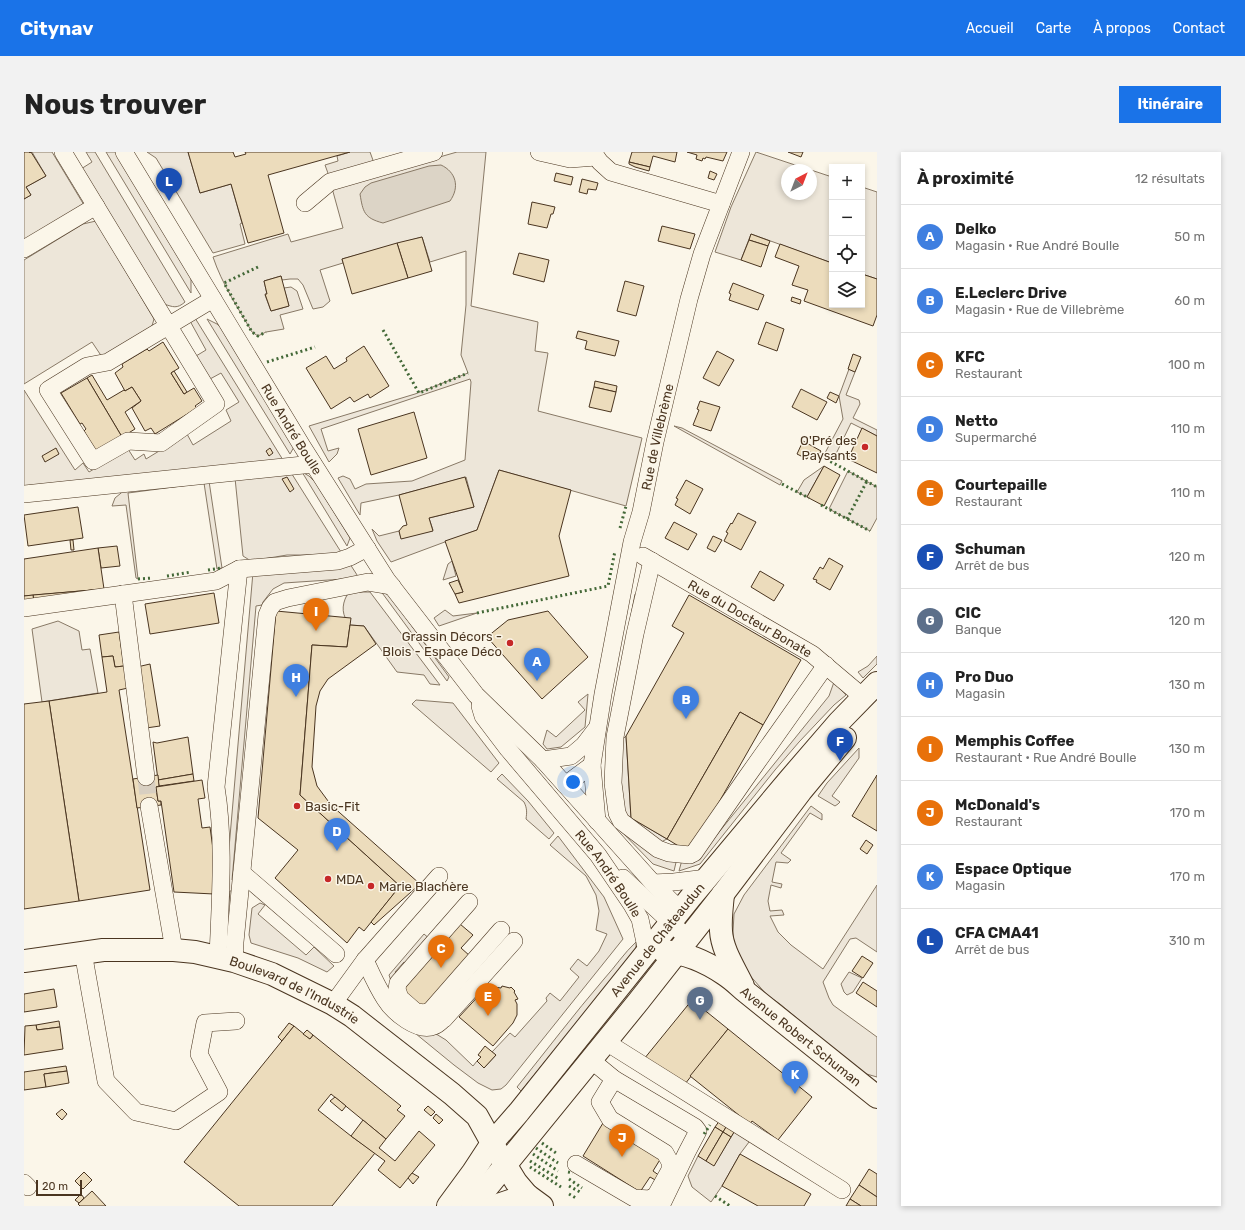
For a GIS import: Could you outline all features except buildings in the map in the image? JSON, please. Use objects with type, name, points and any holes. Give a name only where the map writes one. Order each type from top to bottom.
[{"type":"main road","name":"Avenue de Châteaudun","points":[[448,1206],[492,1143],[707,878],[811,754],[872,694]]},
{"type":"main road","name":"Avenue de Châteaudun","points":[[472,1206],[606,1042],[723,894],[828,758],[872,694]]},
{"type":"main road","points":[[723,894],[721,926],[722,938],[728,956],[746,992]]},
{"type":"main road","name":"Avenue Robert Schuman","points":[[676,917],[699,959],[726,974],[746,992],[877,1097]]},
{"type":"main road","name":"Avenue Robert Schuman","points":[[647,952],[663,951],[687,939],[709,944],[726,974]]},
{"type":"main road","name":"Boulevard de l'Industrie","points":[[24,962],[103,950],[174,950],[196,952],[272,974],[333,1004],[352,1016],[452,1094],[477,1116],[516,1182],[535,1201]]},
{"type":"main road","points":[[495,1206],[535,1201]]},
{"type":"street","points":[[63,152],[169,326],[216,404],[161,443],[128,441],[93,461],[48,390],[87,366],[108,362],[169,326],[213,299]]},
{"type":"street","name":"Rue André Boulle","points":[[124,152],[313,464],[392,586],[476,695],[543,760],[560,783],[597,821],[653,883],[676,917]]},
{"type":"street","points":[[305,203],[330,182],[434,152]]},
{"type":"street","points":[[539,152],[570,159],[595,154],[600,162],[611,172],[721,204]]},
{"type":"street","name":"Rue de Villebrème","points":[[597,821],[592,766],[630,549],[641,512],[655,442],[689,300],[702,254],[741,152]]},
{"type":"street","points":[[24,249],[96,206]]},
{"type":"street","points":[[24,494],[313,464]]},
{"type":"street","points":[[24,608],[216,581],[239,569],[338,561],[350,557],[367,548]]},
{"type":"street","name":"Rue du Docteur Bonate","points":[[630,549],[812,654],[826,665],[872,694]]},
{"type":"street","points":[[652,561],[635,634],[615,737],[613,783],[617,813],[621,821],[658,849],[669,853],[690,855],[694,853],[826,665]]},
{"type":"street","points":[[226,960],[221,879],[219,808],[216,787],[239,569]]},
{"type":"street","points":[[226,960],[235,942],[267,615],[270,608],[275,602],[288,598],[368,582],[392,586]]},
{"type":"street","points":[[123,594],[146,777]]},
{"type":"street","name":"Rue André Boulle","points":[[476,695],[483,716],[508,749],[598,855],[632,905],[640,919],[647,952]]},
{"type":"street","name":"Rue de Villebrème","points":[[560,783],[571,756],[584,746],[598,728]]},
{"type":"street","name":"Rue André Boulle","points":[[508,749],[560,783]]},
{"type":"street","points":[[543,760],[571,756]]},
{"type":"street","points":[[554,804],[560,783],[592,766]]},
{"type":"street","points":[[149,806],[174,950]]},
{"type":"street","points":[[598,855],[676,917]]},
{"type":"street","points":[[242,873],[336,954]]},
{"type":"street","points":[[333,1004],[365,960],[439,876]]},
{"type":"street","points":[[653,883],[707,878]]},
{"type":"street","points":[[469,902],[398,983],[397,990],[400,998],[416,1012],[426,1014],[501,930]]},
{"type":"street","points":[[365,960],[386,1000],[398,1014],[412,1024],[424,1028],[434,1026],[444,1019],[514,941]]},
{"type":"street","points":[[84,952],[106,1081],[136,1112],[176,1122],[219,1092],[199,1054],[205,1023],[236,1021]]},
{"type":"street","points":[[606,1042],[842,1190]]},
{"type":"street","points":[[591,1060],[614,1079],[696,1127],[698,1132],[661,1206]]},
{"type":"street","points":[[576,1164],[634,1198],[650,1199],[656,1195],[670,1170],[670,1162],[665,1153],[610,1119],[600,1102],[614,1079]]},
{"type":"shaded area","points":[[32,152],[52,152],[84,205],[24,241],[24,199],[31,195],[26,187],[46,176]]},
{"type":"shaded area","points":[[86,152],[95,152],[185,302],[180,306],[175,307],[164,304],[81,169],[92,162]]},
{"type":"shaded area","points":[[106,152],[115,152],[191,276],[191,293]]},
{"type":"shaded area","points":[[147,152],[188,152],[200,193],[231,184],[242,223],[240,224],[245,244],[213,253],[156,158]]},
{"type":"shaded area","points":[[350,152],[370,152],[374,163],[329,176],[325,165],[338,161],[337,156]]},
{"type":"shaded area","points":[[457,152],[486,152],[471,306],[538,322],[535,351],[548,353],[538,411],[642,438],[626,506],[499,470],[477,530],[391,562],[377,541],[372,529],[379,536],[399,531],[401,538],[433,530],[429,518],[474,507],[466,477],[399,495],[361,503],[360,515],[338,478],[343,476],[350,479],[355,489],[366,484],[412,481],[465,460],[470,379],[321,429],[328,451],[339,448],[337,454],[329,462],[309,426],[415,394],[468,373],[461,355],[466,305],[466,251],[430,262],[422,237],[342,259],[343,263],[320,270],[330,301],[323,307],[313,309],[303,285],[298,279],[282,280],[281,276],[264,281],[267,294],[265,295],[271,311],[289,306],[284,288],[291,287],[297,291],[303,309],[280,315],[284,329],[266,332],[258,336],[252,332],[231,296],[213,257],[288,234],[291,242],[343,228],[332,188]]},
{"type":"shaded area","points":[[756,152],[792,164],[781,164],[781,200],[817,200],[817,172],[829,176],[829,262],[751,234],[741,260],[715,252],[731,207]]},
{"type":"shaded area","points":[[441,165],[450,172],[455,180],[455,190],[450,201],[383,223],[372,219],[364,210],[360,194],[365,187],[371,183],[429,166]]},
{"type":"shaded area","points":[[865,188],[877,192],[877,279],[865,275]]},
{"type":"shaded area","points":[[96,221],[154,319],[152,326],[102,357],[92,342],[24,384],[24,260],[83,224]]},
{"type":"shaded area","points":[[195,318],[283,460],[24,486],[24,390],[75,470],[83,463],[89,472],[128,449],[135,460],[144,454],[146,459],[187,434],[193,445],[231,421],[226,410],[239,402],[221,373],[210,379],[196,356],[206,350],[190,321]]},
{"type":"shaded area","points":[[207,319],[222,328],[294,447],[290,454]]},
{"type":"shaded area","points":[[849,369],[855,372],[846,395],[859,400],[860,404],[853,418],[877,430],[877,436],[851,423],[834,458],[825,453],[843,419],[839,396]]},
{"type":"shaded area","points":[[674,426],[682,428],[782,481],[780,485]]},
{"type":"shaded area","points":[[824,466],[807,497],[797,492],[804,480]]},
{"type":"shaded area","points":[[290,471],[341,552],[335,555],[287,555],[251,561],[243,556],[235,478],[209,481],[222,568],[217,569],[204,483],[128,493],[138,579],[136,578],[126,505],[112,506],[115,498],[126,489]]},
{"type":"shaded area","points":[[848,471],[877,487],[877,518],[870,531],[829,509]]},
{"type":"shaded area","points":[[302,472],[316,483],[350,538],[347,546]]},
{"type":"shaded area","points":[[452,561],[456,576],[443,580],[448,564]]},
{"type":"shaded area","points":[[350,564],[359,578],[284,583],[273,589],[262,605],[256,606],[232,880],[238,880],[238,890],[230,891],[228,913],[234,914],[235,925],[224,936],[229,848],[253,572]]},
{"type":"shaded area","points":[[380,590],[390,596],[449,677],[447,681]]},
{"type":"shaded area","points":[[353,592],[370,592],[440,685],[430,684],[424,675],[397,672],[364,626],[350,625],[345,618],[343,607],[347,595]]},
{"type":"shaded area","points":[[635,594],[639,594],[620,680],[608,759],[609,782],[614,815],[622,827],[653,853],[677,858],[674,871],[653,864],[617,827],[611,815],[605,782],[608,736]]},
{"type":"shaded area","points":[[445,610],[453,616],[477,613],[439,626],[434,618]]},
{"type":"shaded area","points":[[58,621],[79,631],[82,650],[90,649],[98,693],[42,702],[32,629]]},
{"type":"shaded area","points":[[877,656],[877,664],[863,678],[858,672],[868,666]]},
{"type":"shaded area","points":[[834,682],[846,695],[834,705],[799,742],[700,864],[679,871],[683,856],[694,863],[829,696]]},
{"type":"shaded area","points":[[588,694],[585,727],[561,747],[547,749],[543,744],[547,730],[556,737],[585,710],[578,702]]},
{"type":"shaded area","points":[[416,700],[453,703],[499,763],[491,772],[412,704]]},
{"type":"shaded area","points":[[626,736],[631,818],[667,839],[661,842],[625,817],[620,787],[621,741]]},
{"type":"shaded area","points":[[859,748],[859,758],[832,796],[840,802],[835,806],[818,796],[827,783]]},
{"type":"shaded area","points":[[502,774],[528,801],[554,833],[549,839],[526,819],[526,806],[524,802],[497,779]]},
{"type":"shaded area","points":[[811,806],[822,814],[822,820],[810,813],[781,853],[791,860],[788,863],[776,862],[772,882],[782,884],[781,888],[771,885],[768,901],[770,911],[782,910],[784,915],[770,916],[778,932],[791,945],[823,969],[877,885],[877,952],[856,938],[850,939],[823,982],[833,1005],[877,1037],[877,1077],[863,1073],[780,1004],[767,995],[746,971],[734,952],[734,914],[744,895]]},
{"type":"shaded area","points":[[558,836],[604,897],[623,939],[506,1085],[501,1089],[492,1090],[478,1083],[454,1065],[377,1002],[382,1001],[446,1040],[473,1066],[477,1061],[484,1068],[496,1055],[492,1052],[510,1033],[515,1037],[547,1001],[546,998],[550,993],[560,1001],[579,977],[570,969],[578,959],[587,966],[599,951],[607,934],[596,930],[599,911],[596,895],[586,876],[550,845]]},
{"type":"shaded area","points":[[260,903],[265,905],[258,914],[306,955],[314,947],[334,966],[327,972],[298,958],[251,943],[249,935],[252,908]]},
{"type":"shaded area","points":[[424,934],[431,940],[409,966],[404,962],[395,972],[399,977],[393,987],[389,975]]},
{"type":"shaded area","points":[[636,942],[636,951],[521,1091],[517,1087]]},
{"type":"shaded area","points":[[849,972],[862,978],[853,992],[847,995],[841,984]]},
{"type":"shaded area","points":[[736,1129],[749,1142],[711,1202],[692,1187],[688,1176],[698,1156],[714,1165]]},
{"type":"tunnel","points":[[146,777],[149,806]]},
{"type":"hedge","points":[[258,267],[224,283],[252,332],[258,336],[266,332]]},
{"type":"hedge","points":[[383,330],[419,393],[468,373]]},
{"type":"hedge","points":[[267,362],[315,347]]},
{"type":"hedge","points":[[826,459],[877,487]]},
{"type":"hedge","points":[[847,519],[867,481]]},
{"type":"hedge","points":[[782,484],[809,498]]},
{"type":"hedge","points":[[821,505],[870,531]]},
{"type":"hedge","points":[[620,528],[626,506]]},
{"type":"hedge","points":[[477,613],[608,586],[615,551]]},
{"type":"hedge","points":[[208,570],[222,568]]},
{"type":"hedge","points":[[167,576],[191,572]]},
{"type":"hedge","points":[[138,579],[152,578]]},
{"type":"hedge","points":[[704,1134],[710,1125]]},
{"type":"hedge","points":[[542,1143],[556,1153]]},
{"type":"hedge","points":[[536,1148],[558,1163]]},
{"type":"hedge","points":[[533,1154],[558,1171]]},
{"type":"hedge","points":[[530,1161],[559,1179]]},
{"type":"hedge","points":[[530,1167],[561,1187]]},
{"type":"hedge","points":[[568,1172],[573,1173]]},
{"type":"hedge","points":[[569,1179],[582,1188]]},
{"type":"hedge","points":[[569,1186],[580,1192]]},
{"type":"hedge","points":[[569,1194],[576,1198]]},
{"type":"hedge","points":[[715,1196],[730,1206]]},
{"type":"place","name":"CFA CMA41","points":[[169,201]]},
{"type":"place","name":"O'Pré des Paysants","points":[[865,447]]},
{"type":"place","name":"Memphis Coffee","points":[[316,631]]},
{"type":"place","name":"Grassin Décors - Blois - Espace Déco","points":[[510,643]]},
{"type":"place","name":"Delko","points":[[537,681]]},
{"type":"place","name":"Pro Duo","points":[[296,697]]},
{"type":"place","name":"E.Leclerc Drive","points":[[686,719]]},
{"type":"place","name":"Schuman","points":[[840,761]]},
{"type":"place","name":"Basic-Fit","points":[[297,806]]},
{"type":"place","name":"Netto","points":[[337,851]]},
{"type":"place","name":"MDA","points":[[328,879]]},
{"type":"place","name":"Marie Blachère","points":[[371,886]]},
{"type":"place","name":"KFC","points":[[441,968]]},
{"type":"place","name":"Courtepaille","points":[[488,1016]]},
{"type":"place","name":"CIC","points":[[700,1020]]},
{"type":"place","name":"Espace Optique","points":[[795,1094]]},
{"type":"place","name":"McDonald's","points":[[622,1157]]}]
